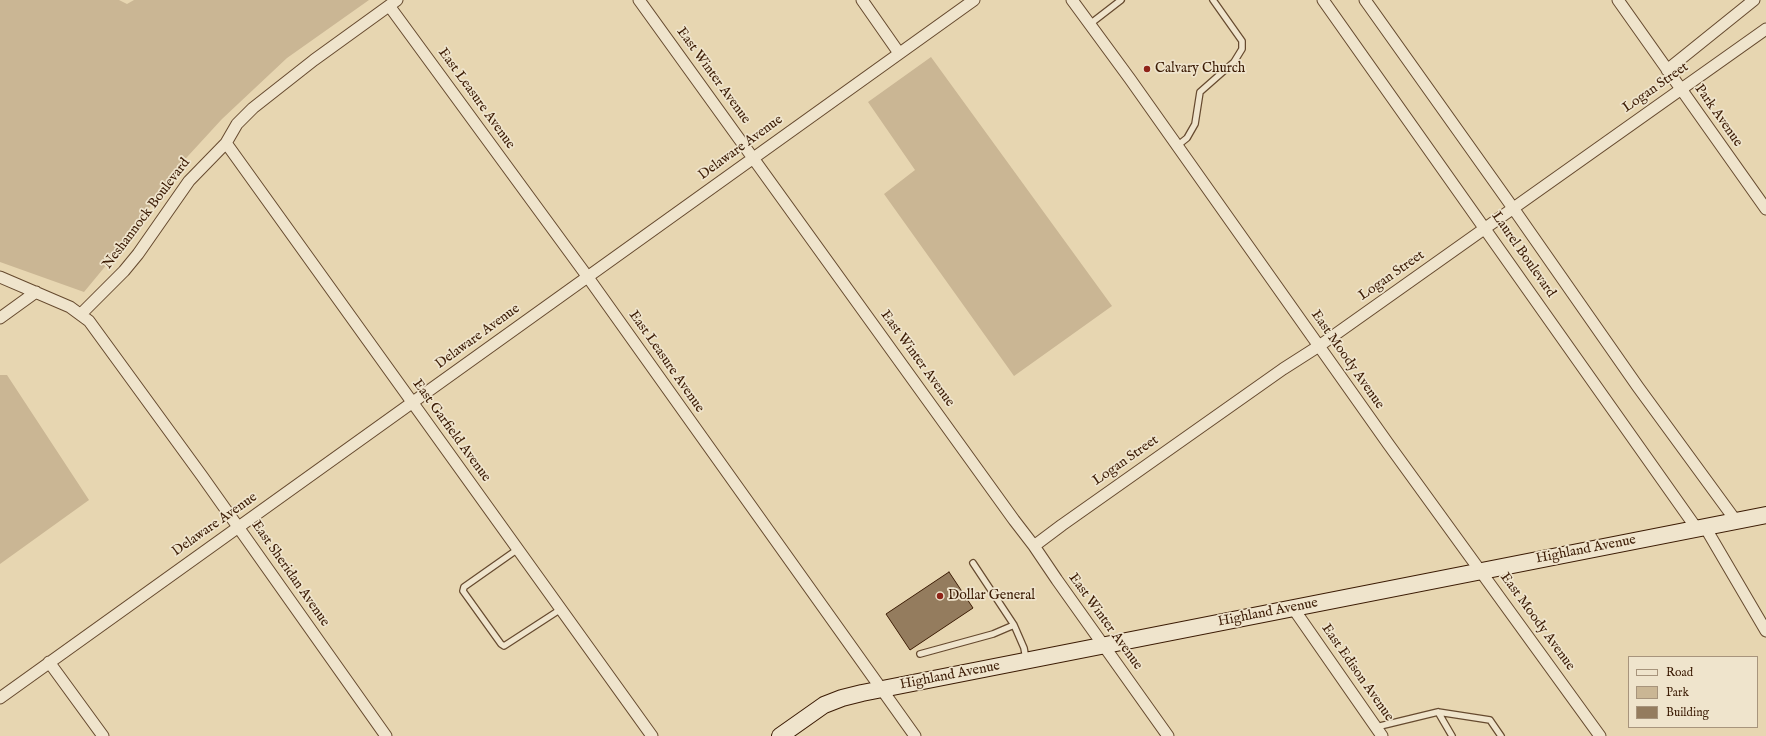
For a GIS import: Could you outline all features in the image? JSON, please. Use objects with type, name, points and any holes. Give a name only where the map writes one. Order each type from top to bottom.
[{"type":"main road","name":"Highland Avenue","points":[[780,736],[824,705],[842,698],[882,689],[1766,516]]},
{"type":"street","name":"East Winter Avenue","points":[[640,0],[1034,546],[1168,736]]},
{"type":"street","points":[[862,0],[899,53]]},
{"type":"street","name":"Delaware Avenue","points":[[0,698],[412,403],[586,276],[974,0]]},
{"type":"street","name":"East Moody Avenue","points":[[1072,0],[1389,445],[1600,736]]},
{"type":"street","name":"Laurel Boulevard","points":[[1323,0],[1701,528],[1766,631]]},
{"type":"street","name":"Laurel Boulevard","points":[[1365,0],[1638,387],[1736,521]]},
{"type":"street","name":"Park Avenue","points":[[1618,0],[1766,209]]},
{"type":"street","points":[[1667,70],[1754,0]]},
{"type":"street","name":"Neshannock Boulevard","points":[[82,314],[124,272],[189,181],[226,143],[237,124],[253,108],[332,47],[393,3]]},
{"type":"street","name":"East Leasure Avenue","points":[[393,3],[915,736]]},
{"type":"street","name":"Logan Street","points":[[1034,546],[1766,29]]},
{"type":"street","name":"East Garfield Avenue","points":[[226,143],[652,736]]},
{"type":"street","points":[[0,277],[70,307],[82,314]]},
{"type":"street","points":[[0,318],[36,292]]},
{"type":"street","name":"East Sheridan Avenue","points":[[82,314],[89,321],[134,382],[239,527],[386,736]]},
{"type":"street","name":"East Edison Avenue","points":[[1294,608],[1379,731]]},
{"type":"street","points":[[49,662],[103,736]]},
{"type":"lane","points":[[1090,24],[1121,0]]},
{"type":"lane","points":[[1177,146],[1187,138],[1195,124],[1200,92],[1234,62],[1242,49],[1242,41],[1214,0]]},
{"type":"lane","points":[[518,549],[464,587],[464,591],[501,644],[504,646],[561,608]]},
{"type":"lane","points":[[973,563],[1014,625],[1024,648],[1027,661]]},
{"type":"lane","points":[[920,654],[993,634],[1014,625]]},
{"type":"lane","points":[[1438,712],[1452,736]]},
{"type":"lane","points":[[1379,731],[1438,712],[1490,720],[1502,736]]},
{"type":"green space","points":[[0,0],[119,0],[127,4],[134,0],[369,0],[287,58],[222,119],[177,168],[127,240],[84,292],[0,262]]},
{"type":"green space","points":[[931,57],[1112,306],[1014,376],[884,194],[915,170],[868,102]]},
{"type":"green space","points":[[0,375],[7,375],[89,500],[0,564]]},
{"type":"building","points":[[949,572],[973,608],[910,650],[886,614]]},
{"type":"place","name":"Calvary Church","points":[[1147,69]]},
{"type":"place","name":"Dollar General","points":[[940,596]]}]
